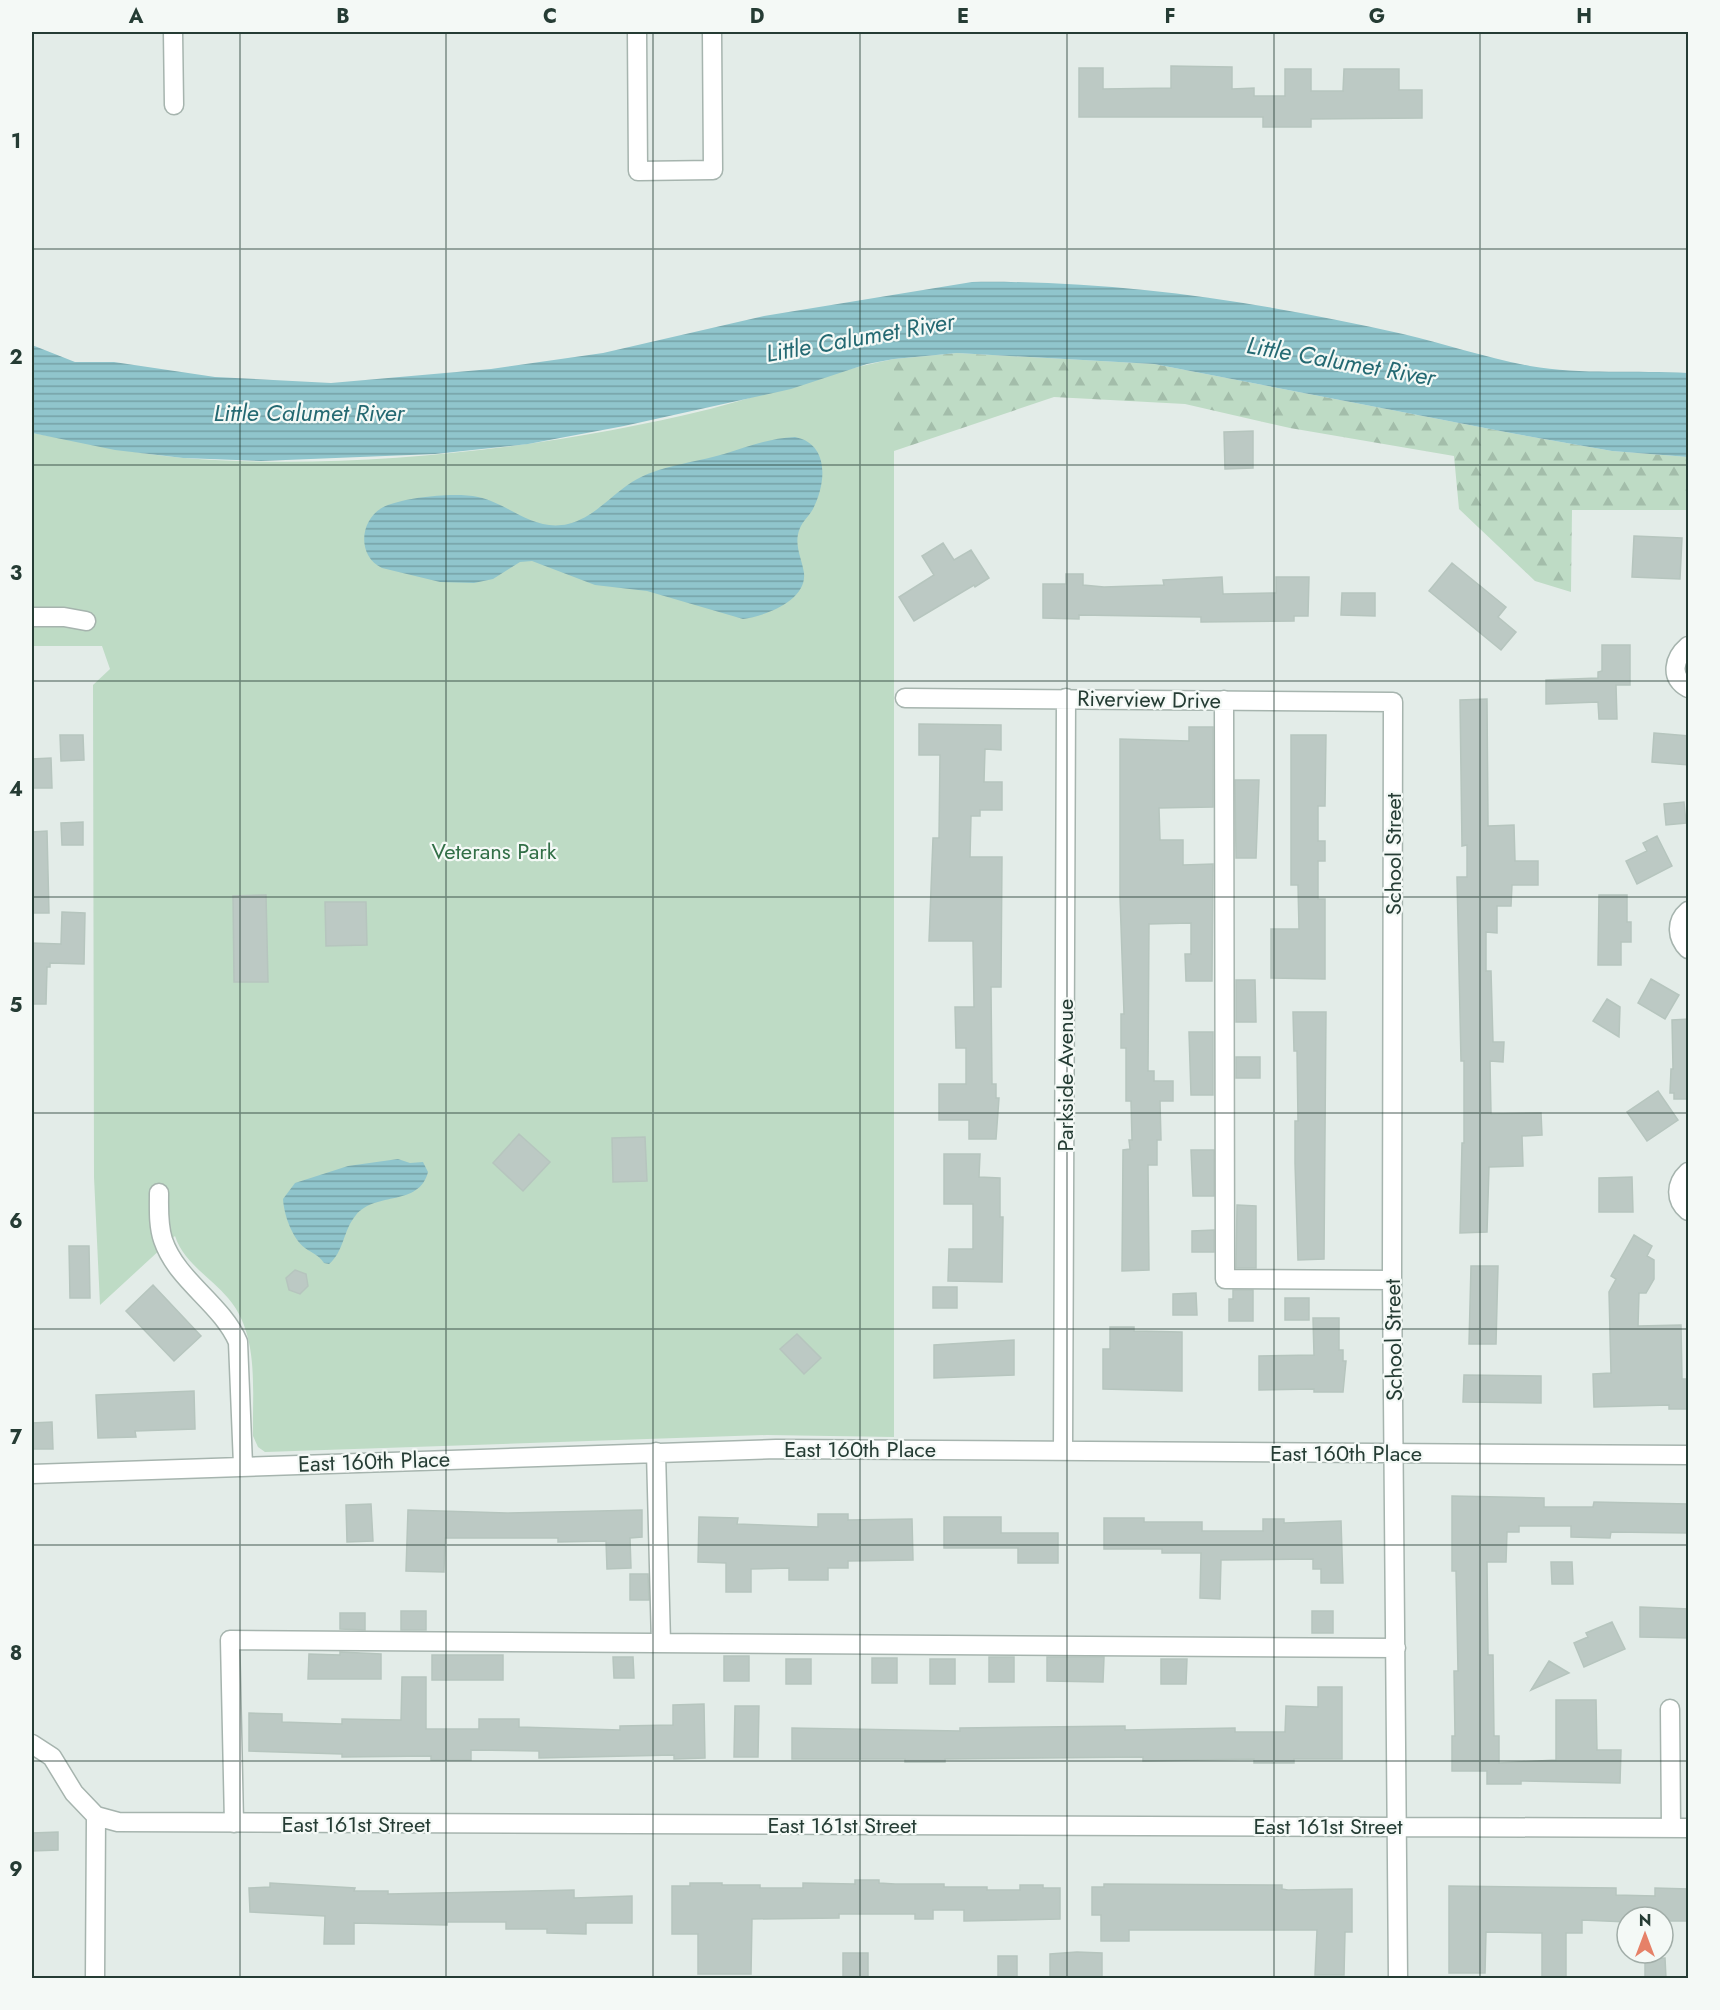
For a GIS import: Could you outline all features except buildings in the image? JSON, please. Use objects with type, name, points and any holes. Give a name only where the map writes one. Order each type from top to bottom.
[{"type":"street","points":[[173,32],[174,105]]},
{"type":"street","points":[[638,32],[638,171],[713,170],[711,32]]},
{"type":"street","points":[[32,617],[64,617],[86,621]]},
{"type":"street","points":[[1689,646],[1680,653],[1675,670],[1678,679],[1689,688]]},
{"type":"street","name":"Riverview Drive","points":[[905,698],[1393,702]]},
{"type":"street","name":"Parkside Avenue","points":[[1063,1451],[1066,698]]},
{"type":"street","points":[[1224,700],[1225,1279],[1392,1280]]},
{"type":"street","name":"School Street","points":[[1393,702],[1392,1280],[1398,1978]]},
{"type":"street","points":[[1689,911],[1679,924],[1682,942],[1689,949]]},
{"type":"street","points":[[1689,1172],[1678,1185],[1681,1204],[1689,1212]]},
{"type":"street","points":[[159,1193],[159,1222],[170,1255],[231,1326],[238,1342],[243,1465]]},
{"type":"street","name":"East 160th Place","points":[[32,1474],[243,1465],[776,1449],[1689,1455]]},
{"type":"street","points":[[656,1452],[661,1643]]},
{"type":"street","points":[[234,1823],[230,1640],[1396,1648]]},
{"type":"street","points":[[1670,1708],[1680,1828]]},
{"type":"street","points":[[32,1744],[52,1757],[74,1793],[96,1816],[95,1978]]},
{"type":"street","name":"East 161st Street","points":[[96,1816],[118,1822],[234,1823],[1680,1828]]},
{"type":"green space","points":[[957,353],[1154,364],[1612,451],[1688,457],[1688,510],[1572,510],[1571,592],[1535,581],[1459,509],[1454,456],[1290,428],[1185,404],[1054,397],[894,451],[894,359]]},
{"type":"green space","name":"Veterans Park","points":[[894,359],[894,1437],[767,1435],[265,1452],[258,1447],[253,1436],[252,1364],[245,1329],[228,1298],[191,1262],[179,1246],[175,1236],[100,1305],[94,1177],[93,685],[110,669],[102,646],[32,646],[32,433],[184,458],[248,461],[381,459],[516,446],[647,423],[710,409]]},
{"type":"water","name":"Little Calumet River","points":[[972,282],[1081,285],[1189,295],[1350,322],[1530,366],[1589,371],[1688,373],[1688,457],[1612,451],[1154,364],[957,353],[867,364],[791,389],[624,426],[528,444],[435,454],[261,461],[183,458],[115,450],[32,433],[32,345],[75,362],[114,362],[215,377],[331,383],[491,369],[603,353],[764,316]]},
{"type":"water","points":[[795,437],[806,441],[814,448],[820,456],[822,466],[821,488],[813,509],[801,525],[797,540],[804,573],[803,583],[799,592],[783,605],[773,611],[752,617],[743,619],[647,591],[595,585],[532,561],[520,562],[493,579],[474,583],[440,582],[382,568],[373,562],[365,545],[364,535],[371,517],[379,510],[397,502],[433,496],[478,497],[490,500],[533,521],[555,525],[568,524],[594,511],[643,476],[767,441]]},
{"type":"water","points":[[398,1159],[410,1163],[423,1162],[428,1172],[423,1183],[416,1190],[364,1208],[348,1227],[338,1253],[329,1264],[324,1263],[300,1244],[290,1226],[283,1199],[295,1183],[348,1166]]}]
